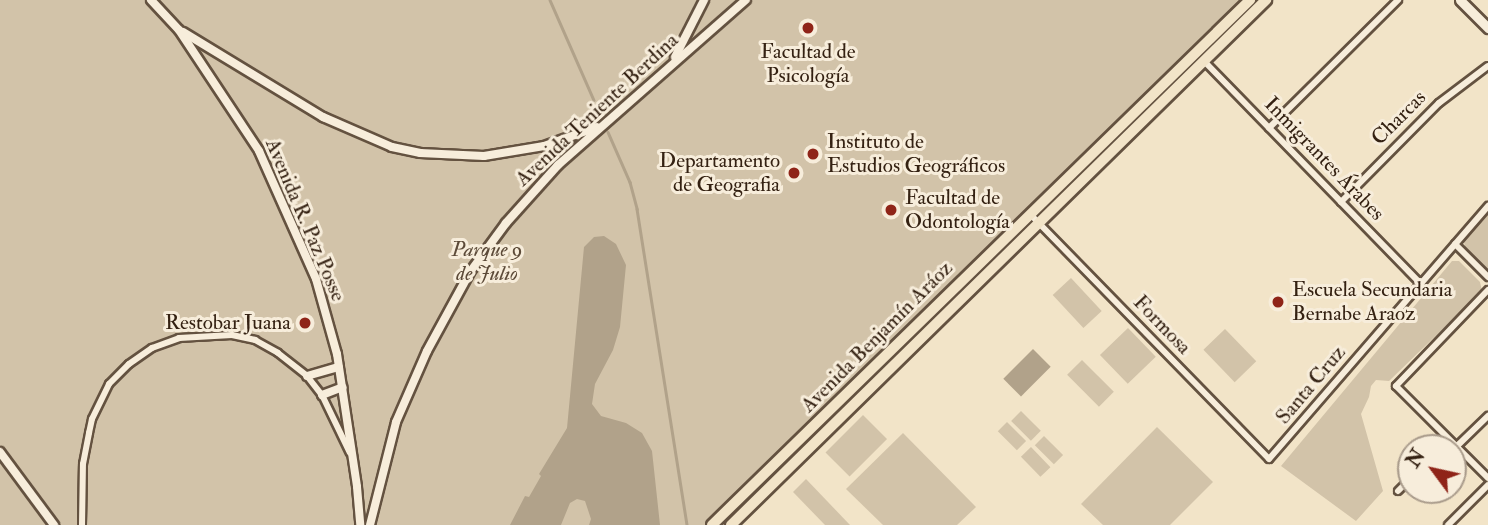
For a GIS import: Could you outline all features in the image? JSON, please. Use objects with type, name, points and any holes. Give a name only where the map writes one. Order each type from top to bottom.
[{"type":"main road","name":"Avenida Benjamín Aráoz","points":[[712,525],[1250,0]]},
{"type":"main road","name":"Avenida Benjamín Aráoz","points":[[731,525],[1266,0]]},
{"type":"main road","points":[[1460,0],[1488,28]]},
{"type":"street","name":"Avenida R. Paz Posse","points":[[151,0],[179,30],[230,104],[276,187],[316,279],[340,367],[354,460],[360,525]]},
{"type":"street","points":[[672,62],[704,0]]},
{"type":"street","name":"Avenida Teniente Berdina","points":[[370,525],[396,422],[427,351],[470,272],[535,188],[600,126],[746,0]]},
{"type":"street","points":[[1269,128],[1398,0]]},
{"type":"street","points":[[179,30],[323,117],[392,147],[439,156],[484,156],[544,146],[600,126]]},
{"type":"street","name":"Inmigrantes Árabes","points":[[1203,60],[1420,283]]},
{"type":"street","name":"Charcas","points":[[1341,202],[1439,103],[1488,66]]},
{"type":"street","name":"Santa Cruz","points":[[1269,459],[1488,205]]},
{"type":"street","name":"Formosa","points":[[1030,214],[1269,459]]},
{"type":"street","points":[[1455,244],[1488,277]]},
{"type":"street","points":[[1443,434],[1396,386],[1488,290]]},
{"type":"street","points":[[82,525],[83,464],[92,419],[109,384],[129,364],[152,348],[179,338],[232,335],[256,340],[307,376],[322,396],[354,460]]},
{"type":"street","points":[[307,376],[340,367]]},
{"type":"street","points":[[322,396],[342,387]]},
{"type":"street","points":[[1467,437],[1488,416]]},
{"type":"street","points":[[0,452],[54,525]]},
{"type":"street","points":[[1467,457],[1488,478]]},
{"type":"street","points":[[1448,525],[1488,485]]},
{"type":"green space","name":"Parque 9 de Julio","points":[[0,0],[1240,0],[706,525],[0,525]]},
{"type":"green space","points":[[1488,214],[1488,271],[1465,248],[1464,242]]},
{"type":"green space","points":[[1452,261],[1459,261],[1480,282],[1482,291],[1389,381],[1376,380],[1371,386],[1361,414],[1383,491],[1356,521],[1281,466]]},
{"type":"green space","points":[[1071,278],[1102,311],[1083,328],[1053,295]]},
{"type":"green space","points":[[1128,328],[1156,357],[1128,384],[1100,355]]},
{"type":"green space","points":[[1225,329],[1256,361],[1235,382],[1203,350]]},
{"type":"green space","points":[[1082,360],[1114,392],[1099,407],[1067,375]]},
{"type":"green space","points":[[1021,411],[1041,431],[1031,441],[1011,421]]},
{"type":"green space","points":[[863,415],[887,439],[850,477],[826,452]]},
{"type":"green space","points":[[1007,422],[1026,441],[1017,450],[998,431]]},
{"type":"green space","points":[[1157,427],[1213,482],[1170,525],[1103,525],[1081,504]]},
{"type":"green space","points":[[903,433],[976,507],[957,525],[883,525],[846,489]]},
{"type":"green space","points":[[1044,436],[1063,455],[1054,464],[1035,445]]},
{"type":"green space","points":[[1031,447],[1050,467],[1040,477],[1021,457]]},
{"type":"green space","points":[[806,479],[850,525],[825,525],[793,492]]},
{"type":"shaded area","points":[[604,236],[616,244],[626,265],[620,327],[613,350],[595,384],[592,404],[601,416],[626,423],[642,433],[652,451],[660,525],[589,525],[591,519],[585,501],[577,499],[570,503],[561,525],[510,525],[525,496],[529,497],[541,476],[539,474],[567,428],[584,247],[594,237]]},
{"type":"shaded area","points":[[1033,349],[1051,367],[1021,396],[1003,379]]},
{"type":"waterway","points":[[550,0],[594,100]]},
{"type":"waterway","points":[[608,132],[630,182],[637,209],[687,525]]},
{"type":"place","name":"Facultad de Psicología","points":[[808,28]]},
{"type":"place","name":"Instituto de Estudios Geográficos","points":[[813,154]]},
{"type":"place","name":"Departamento de Geografia","points":[[794,173]]},
{"type":"place","name":"Facultad de Odontología","points":[[891,210]]},
{"type":"place","name":"Escuela Secundaria Bernabe Araoz","points":[[1278,302]]},
{"type":"place","name":"Restobar Juana","points":[[305,323]]}]
